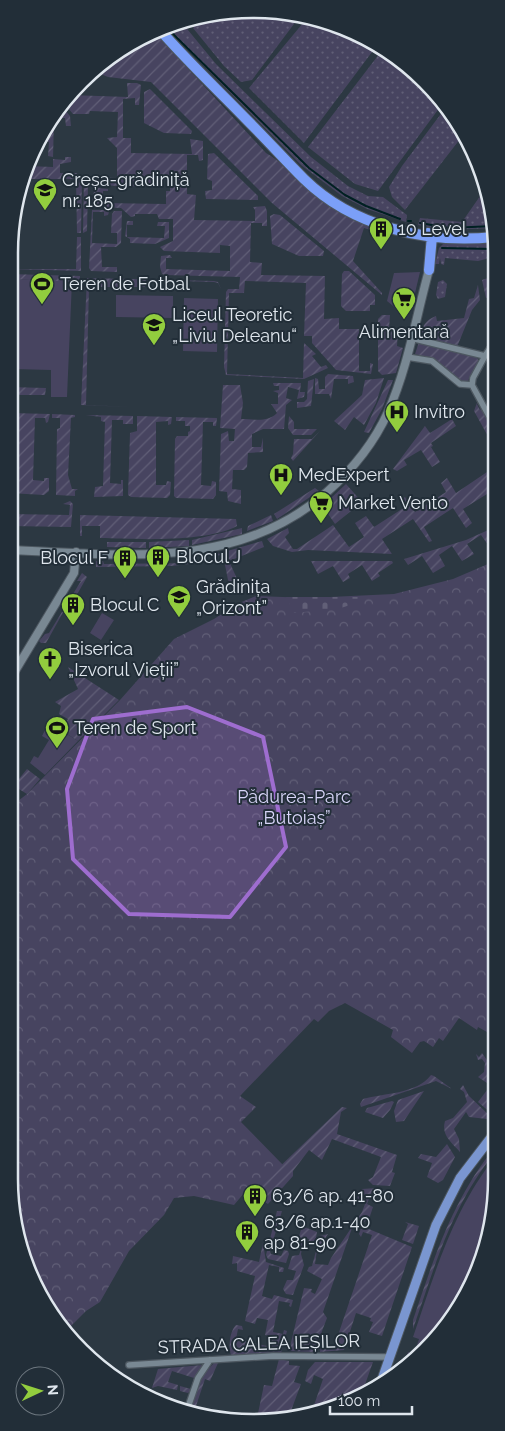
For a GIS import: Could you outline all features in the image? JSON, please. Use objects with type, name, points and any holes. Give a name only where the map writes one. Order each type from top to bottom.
[{"type":"highway","points":[[164,35],[223,97],[284,157],[321,190],[354,210],[389,224],[426,232],[433,238]]},
{"type":"highway","points":[[284,157],[304,179],[351,214],[382,228],[420,238],[425,242],[428,249],[426,269]]},
{"type":"highway","points":[[284,157],[338,198],[366,213],[390,222],[442,232],[487,235]]},
{"type":"highway","points":[[334,201],[380,224],[433,238],[439,235],[487,236]]},
{"type":"highway","points":[[426,269],[438,245],[442,242],[487,237]]},
{"type":"highway","points":[[426,269],[433,238]]},
{"type":"main road","points":[[18,550],[156,554],[216,548],[262,533],[297,515],[333,487],[366,450],[389,409],[407,357],[426,269]]},
{"type":"main road","points":[[18,665],[74,573],[76,552]]},
{"type":"main road","points":[[386,1372],[429,1243],[447,1201],[468,1166],[488,1141]]},
{"type":"street","points":[[411,338],[485,356]]},
{"type":"street","points":[[488,351],[473,378],[472,385],[488,414]]},
{"type":"street","points":[[407,357],[432,361],[460,384],[472,385]]},
{"type":"street","name":"STRADA CALEA IEȘILOR","points":[[129,1365],[282,1356],[390,1356]]},
{"type":"street","points":[[189,1404],[198,1378],[210,1360]]},
{"type":"highlighted area","points":[[187,707],[263,737],[286,847],[230,917],[129,914],[73,859],[67,789],[93,719]]},
{"type":"green space","points":[[237,18],[268,18],[296,22],[252,80],[241,82],[224,66],[193,28],[195,25],[207,22]]},
{"type":"green space","points":[[303,23],[342,35],[373,51],[304,143],[249,88]]},
{"type":"green space","points":[[186,28],[216,64],[311,157],[348,186],[368,196],[383,197],[407,215],[406,222],[367,209],[342,196],[301,165],[170,32]]},
{"type":"green space","points":[[159,37],[266,153],[280,163],[301,183],[342,212],[364,224],[388,232],[387,235],[364,228],[353,261],[382,295],[272,203],[151,82],[108,77],[100,74],[122,57]]},
{"type":"green space","points":[[379,54],[396,66],[419,86],[439,109],[378,191],[355,184],[308,147]]},
{"type":"green space","points":[[127,83],[141,85],[139,105],[135,105],[135,98],[123,99],[123,138],[131,138],[131,153],[192,154],[190,139],[203,141],[203,160],[199,161],[198,155],[187,155],[187,194],[196,195],[194,220],[255,221],[255,210],[253,207],[265,206],[267,226],[262,226],[262,223],[251,223],[250,262],[262,263],[261,275],[325,276],[324,319],[339,318],[339,329],[359,329],[359,371],[370,371],[370,363],[373,364],[371,374],[336,370],[312,343],[312,336],[304,336],[306,283],[245,281],[244,293],[229,293],[227,374],[303,378],[304,343],[316,354],[312,356],[321,367],[326,365],[328,368],[304,379],[226,375],[224,367],[226,292],[228,289],[239,289],[240,277],[165,275],[162,274],[160,267],[161,256],[170,255],[172,258],[166,258],[166,269],[230,271],[230,246],[220,245],[220,253],[164,251],[160,247],[173,241],[173,219],[159,219],[157,214],[135,214],[135,216],[131,217],[121,208],[96,207],[92,203],[94,191],[97,188],[108,189],[108,191],[103,191],[103,203],[166,204],[166,191],[170,191],[170,180],[159,180],[156,187],[88,185],[87,231],[83,233],[84,177],[117,178],[117,148],[107,138],[117,137],[118,112],[90,111],[89,114],[73,114],[67,107],[78,95],[128,97]]},
{"type":"green space","points":[[150,89],[192,131],[191,134],[164,133],[144,123],[144,92]]},
{"type":"green space","points":[[65,110],[70,116],[71,126],[66,126],[65,118],[60,118]]},
{"type":"green space","points":[[442,113],[459,141],[405,210],[392,197],[389,187],[402,166]]},
{"type":"green space","points":[[54,127],[53,159],[53,157],[48,156],[49,142],[46,142]]},
{"type":"green space","points":[[214,153],[258,196],[258,200],[206,199],[205,191],[212,190],[212,181],[207,179],[208,154]]},
{"type":"green space","points":[[65,157],[71,157],[71,162],[60,164],[60,173],[76,173],[82,178],[81,233],[77,233],[76,179],[29,179],[34,166],[53,167],[53,159],[65,160]]},
{"type":"green space","points":[[480,196],[486,228],[447,230],[418,225],[420,218],[462,222]]},
{"type":"green space","points":[[92,210],[107,210],[109,212],[108,215],[104,216],[104,212],[93,212],[92,243],[117,244],[117,233],[111,233],[112,214],[114,211],[122,211],[121,243],[116,247],[101,247],[102,267],[117,267],[117,272],[91,271],[89,268]]},
{"type":"green space","points":[[274,214],[280,215],[324,251],[323,256],[299,256],[272,244],[270,216]]},
{"type":"green space","points":[[127,221],[133,221],[133,225],[127,225],[127,237],[164,238],[165,226],[157,226],[158,222],[169,222],[169,238],[155,244],[130,243],[130,239],[125,236]]},
{"type":"green space","points":[[77,237],[81,237],[81,271],[18,269],[18,269],[76,269]]},
{"type":"green space","points":[[487,243],[488,258],[478,261],[445,258],[444,265],[441,264],[440,258],[439,264],[435,264],[439,248],[443,244]]},
{"type":"green space","points":[[344,271],[349,271],[375,295],[375,305],[370,305],[370,311],[346,311],[341,306],[342,274]]},
{"type":"green space","points":[[420,272],[411,310],[398,310],[387,301],[394,273]]},
{"type":"green space","points":[[18,274],[80,276],[80,282],[18,279]]},
{"type":"green space","points":[[87,278],[214,281],[218,282],[221,289],[218,283],[214,282],[146,280],[145,287],[89,287],[86,405],[131,407],[81,405]]},
{"type":"green space","points":[[488,278],[488,298],[486,298],[482,280]]},
{"type":"green space","name":"Teren de Fotbal","points":[[18,279],[72,281],[67,397],[51,397],[51,370],[18,369]]},
{"type":"green space","points":[[443,280],[447,284],[445,297],[438,299],[436,295],[438,282]]},
{"type":"green space","points":[[478,285],[480,300],[472,310],[457,347],[419,337],[424,324],[436,316],[437,321],[464,318],[469,299],[474,298]]},
{"type":"green space","name":"Teren de Fotbal","points":[[116,295],[173,296],[173,318],[116,317]]},
{"type":"green space","points":[[184,298],[218,299],[217,352],[183,351]]},
{"type":"green space","points":[[382,315],[390,315],[389,329],[398,330],[397,346],[403,348],[396,373],[382,375],[378,371],[378,319]]},
{"type":"green space","points":[[419,342],[477,357],[479,363],[467,382],[463,383],[432,359],[415,354]]},
{"type":"green space","points":[[328,374],[353,376],[354,382],[348,384],[348,379],[334,379],[331,399],[329,394],[315,394],[315,378],[318,379],[319,389],[325,389],[325,377]]},
{"type":"green space","points":[[384,378],[376,403],[364,425],[354,417],[345,430],[334,421],[362,395],[365,380]]},
{"type":"green space","points":[[314,379],[311,406],[297,408],[297,402],[304,402],[307,399],[308,381]]},
{"type":"green space","points":[[388,380],[393,380],[382,409],[369,433],[364,432]]},
{"type":"green space","points":[[273,383],[301,383],[300,392],[305,392],[304,397],[297,399],[299,390],[288,387],[286,398],[292,400],[286,405],[284,429],[263,429],[252,434],[252,447],[261,447],[263,438],[263,452],[248,453],[247,467],[244,470],[233,470],[232,489],[241,490],[241,504],[228,501],[227,492],[219,491],[221,434],[228,431],[229,441],[234,441],[235,429],[220,428],[223,385],[240,385],[243,403],[241,419],[260,420],[269,418],[277,413],[271,404],[278,404],[278,393],[273,391],[279,390],[279,386],[274,386]]},
{"type":"green space","points":[[18,387],[46,388],[45,395],[18,395]]},
{"type":"green space","points":[[478,400],[477,404],[480,410],[482,408],[488,419],[488,436],[474,411]]},
{"type":"green space","points":[[18,413],[50,414],[46,423],[45,418],[35,418],[33,480],[44,481],[44,478],[49,478],[49,491],[44,495],[18,494]]},
{"type":"green space","points":[[52,414],[75,415],[75,417],[71,418],[68,475],[72,489],[78,489],[75,491],[75,496],[56,495],[57,429],[60,428],[60,418],[52,418]]},
{"type":"green space","points":[[86,415],[133,416],[133,424],[123,424],[123,420],[112,420],[110,483],[121,484],[121,480],[123,480],[123,496],[94,497],[95,487],[103,486],[105,422],[101,421],[101,417]]},
{"type":"green space","points":[[137,416],[172,417],[171,424],[168,425],[168,421],[156,422],[156,485],[166,485],[167,481],[171,482],[170,495],[167,498],[131,497],[128,495],[130,433],[137,431]]},
{"type":"green space","points":[[289,416],[294,422],[294,429],[317,429],[311,435],[293,435],[288,428]]},
{"type":"green space","points":[[176,417],[217,418],[216,426],[213,426],[213,422],[203,422],[201,485],[211,486],[212,481],[216,482],[216,495],[213,499],[176,498],[174,496],[175,439],[177,436],[188,436],[190,431],[190,426],[185,426],[185,421],[176,421]]},
{"type":"green space","points":[[452,419],[456,426],[431,443],[433,446],[431,447],[440,462],[432,467],[421,450],[404,460],[407,465],[397,471],[393,469],[425,426],[430,433]]},
{"type":"green space","points":[[320,431],[293,461],[291,458],[294,439],[312,439]]},
{"type":"green space","points":[[488,471],[488,493],[463,509],[472,523],[466,528],[453,508],[424,527],[432,541],[429,542],[413,519],[382,539],[392,554],[308,550],[292,552],[273,546],[267,539],[288,528],[289,533],[285,537],[293,549],[297,549],[333,525],[349,547],[364,537],[355,523],[366,516],[374,527],[405,507],[401,500],[405,497],[415,512],[446,492],[441,483],[447,478],[456,493]]},
{"type":"green space","points":[[346,484],[362,502],[335,524],[324,508],[315,513]]},
{"type":"green space","points":[[315,488],[319,491],[277,519],[274,514]]},
{"type":"green space","points":[[70,501],[73,504],[71,527],[18,526],[18,514],[69,515],[70,505],[63,504]]},
{"type":"green space","points":[[80,515],[236,519],[237,526],[189,538],[100,538],[100,526],[82,526],[82,536],[80,536]]},
{"type":"green space","points":[[271,515],[273,521],[247,531],[248,526]]},
{"type":"green space","points":[[242,528],[242,534],[192,545],[192,540]]},
{"type":"green space","points":[[488,530],[488,545],[481,535],[467,544],[474,554],[462,561],[452,546],[439,555],[445,566],[433,573],[422,556],[408,565],[404,559],[466,540]]},
{"type":"green space","points":[[189,540],[189,546],[149,548],[149,542]]},
{"type":"green space","points":[[262,541],[264,547],[229,561],[239,583],[234,590],[228,580],[223,555],[210,556]]},
{"type":"green space","points":[[107,542],[146,542],[146,548],[107,547]]},
{"type":"green space","points":[[96,561],[103,561],[104,564],[199,563],[171,566],[96,567]]},
{"type":"green space","points":[[311,561],[392,561],[393,563],[378,573],[380,576],[372,581],[362,565],[348,574],[350,578],[343,582],[333,566],[318,574]]},
{"type":"green space","name":"Pădurea-Parc „Butoiaș”","points":[[488,564],[488,1033],[478,1027],[477,1030],[459,1018],[443,1041],[439,1038],[433,1047],[424,1041],[420,1042],[412,1053],[391,1037],[393,1030],[345,1003],[329,1011],[318,1022],[314,1019],[240,1096],[256,1107],[241,1122],[283,1165],[251,1194],[245,1192],[234,1205],[194,1196],[174,1198],[164,1215],[129,1251],[100,1302],[86,1311],[70,1327],[49,1296],[35,1268],[22,1224],[18,1194],[18,801],[120,700],[174,639],[214,619],[237,604],[256,596],[309,598],[394,594],[453,579]]},
{"type":"green space","points":[[82,573],[87,577],[75,598],[70,600],[46,643],[41,643],[39,641],[45,634],[49,633],[81,581],[77,581]]},
{"type":"green space","points":[[286,597],[358,597],[359,602],[341,608],[294,613]]},
{"type":"green space","points":[[102,613],[114,620],[101,640],[90,633]]},
{"type":"green space","points":[[68,667],[119,700],[78,741],[61,730],[68,719],[59,714],[61,706],[55,702],[78,689]]},
{"type":"green space","name":"Teren de Sport","points":[[47,726],[56,732],[59,729],[78,741],[45,775],[30,763],[34,756],[38,758],[49,740],[42,736]]},
{"type":"green space","points":[[27,769],[40,779],[27,794],[18,788],[18,780]]},
{"type":"green space","points":[[482,1053],[488,1062],[487,1083],[478,1077],[484,1072],[485,1063],[482,1059],[478,1060],[476,1054],[479,1057]]},
{"type":"green space","points":[[431,1075],[452,1089],[436,1081],[361,1107],[360,1104],[363,1099],[409,1089],[425,1081]]},
{"type":"green space","points":[[463,1085],[469,1096],[488,1114],[488,1118],[469,1117],[466,1112],[454,1129],[459,1139],[460,1152],[448,1138],[444,1126],[445,1121],[453,1118],[467,1102],[464,1092],[460,1089]]},
{"type":"green space","points":[[488,1089],[488,1111],[478,1102]]},
{"type":"green space","points":[[424,1091],[404,1121],[396,1122],[394,1111],[398,1100]]},
{"type":"green space","points":[[394,1102],[390,1110],[383,1118],[365,1112],[367,1108]]},
{"type":"green space","points":[[342,1107],[347,1108],[341,1112],[337,1134],[397,1155],[392,1172],[395,1173],[390,1186],[373,1185],[368,1180],[373,1177],[381,1157],[332,1139],[322,1160],[309,1150],[293,1171],[293,1176],[268,1204],[251,1194]]},
{"type":"green space","points":[[447,1144],[455,1157],[443,1180],[438,1183],[427,1177],[432,1163],[418,1158],[421,1154],[436,1157]]},
{"type":"green space","points":[[488,1157],[488,1162],[467,1193],[446,1236],[413,1329],[413,1320],[446,1229],[468,1186]]},
{"type":"green space","points":[[488,1167],[483,1224],[470,1268],[448,1309],[416,1347],[419,1339],[413,1337],[429,1289],[457,1220]]},
{"type":"green space","points":[[377,1188],[385,1191],[382,1199],[382,1194],[372,1191],[367,1204],[373,1207],[370,1216],[357,1229],[352,1228],[323,1312],[327,1318],[314,1352],[289,1351],[304,1288],[312,1289],[311,1292],[315,1294],[322,1279],[307,1271],[312,1266],[320,1236],[328,1234],[317,1250],[315,1264],[328,1265],[362,1212],[365,1204],[357,1199],[362,1189]]},
{"type":"green space","points":[[277,1211],[282,1211],[270,1251],[271,1254],[281,1256],[284,1250],[288,1251],[286,1263],[268,1259],[266,1255]]},
{"type":"green space","points":[[405,1222],[419,1226],[413,1244],[402,1240],[408,1224]]},
{"type":"green space","points":[[302,1226],[317,1232],[315,1244],[308,1243],[309,1239],[305,1238],[303,1241],[298,1240]]},
{"type":"green space","points":[[364,1227],[412,1247],[382,1336],[369,1332],[373,1322],[370,1321],[371,1318],[356,1313],[344,1350],[320,1352],[322,1339],[326,1339],[324,1344],[334,1347],[372,1235],[363,1232],[361,1237],[359,1234],[361,1228]]},
{"type":"green space","points":[[297,1241],[303,1242],[301,1254],[304,1265],[293,1295],[286,1294],[283,1289],[287,1280],[293,1280],[296,1271],[288,1269],[292,1256],[299,1255],[302,1246],[298,1245]]},
{"type":"green space","points":[[263,1243],[266,1262],[284,1268],[283,1272],[279,1272],[279,1267],[269,1265],[262,1296],[272,1299],[274,1295],[293,1300],[291,1307],[289,1306],[290,1303],[279,1301],[273,1332],[283,1334],[284,1330],[287,1331],[281,1353],[231,1355],[230,1339],[236,1325],[242,1326],[243,1330],[238,1329],[236,1339],[267,1346],[269,1336],[265,1335],[268,1320],[257,1318],[255,1324],[245,1321],[255,1276],[237,1271],[237,1263],[232,1264],[233,1256],[259,1262]]},
{"type":"green space","points":[[267,1359],[218,1363],[210,1381],[205,1379],[196,1406],[192,1405],[200,1378],[214,1363]]},
{"type":"green space","points":[[279,1359],[289,1361],[289,1365],[300,1366],[294,1382],[301,1384],[291,1410],[258,1414],[264,1385],[272,1386]]},
{"type":"green space","points":[[315,1362],[373,1362],[365,1384],[342,1396],[314,1405],[323,1379],[314,1375],[311,1384],[305,1381],[308,1370]]},
{"type":"green space","points":[[202,1365],[191,1391],[188,1393],[180,1391],[180,1386],[191,1389],[194,1378],[172,1371],[168,1382],[178,1385],[177,1390],[158,1386],[152,1388],[158,1369]]},
{"type":"waterway","points":[[171,32],[309,168],[345,195],[366,206],[400,219]]},
{"type":"waterway","points":[[420,223],[449,228],[486,226]]},
{"type":"waterway","points":[[442,248],[488,249]]},
{"type":"place","name":"Creșa-grădiniță nr. 185","points":[[45,211]]},
{"type":"place","name":"10 Level","points":[[381,250]]},
{"type":"place","name":"Teren de Fotbal","points":[[42,305]]},
{"type":"place","name":"Alimentară","points":[[404,320]]},
{"type":"place","name":"Liceul Teoretic „Liviu Deleanu“","points":[[154,346]]},
{"type":"place","name":"Invitro","points":[[397,433]]},
{"type":"place","name":"MedExpert","points":[[281,496]]},
{"type":"place","name":"Market Vento","points":[[321,524]]},
{"type":"place","name":"Blocul J","points":[[158,578]]},
{"type":"place","name":"Blocul F","points":[[125,579]]},
{"type":"place","name":"Grădinița „Orizont”","points":[[179,618]]},
{"type":"place","name":"Blocul C","points":[[73,626]]},
{"type":"place","name":"Biserica „Izvorul Vieții”","points":[[50,680]]},
{"type":"place","name":"Teren de Sport","points":[[57,749]]},
{"type":"place","name":"63/6 ap. 41-80","points":[[255,1217]]},
{"type":"place","name":"63/6 ap.1-40 ap 81-90","points":[[247,1253]]}]
